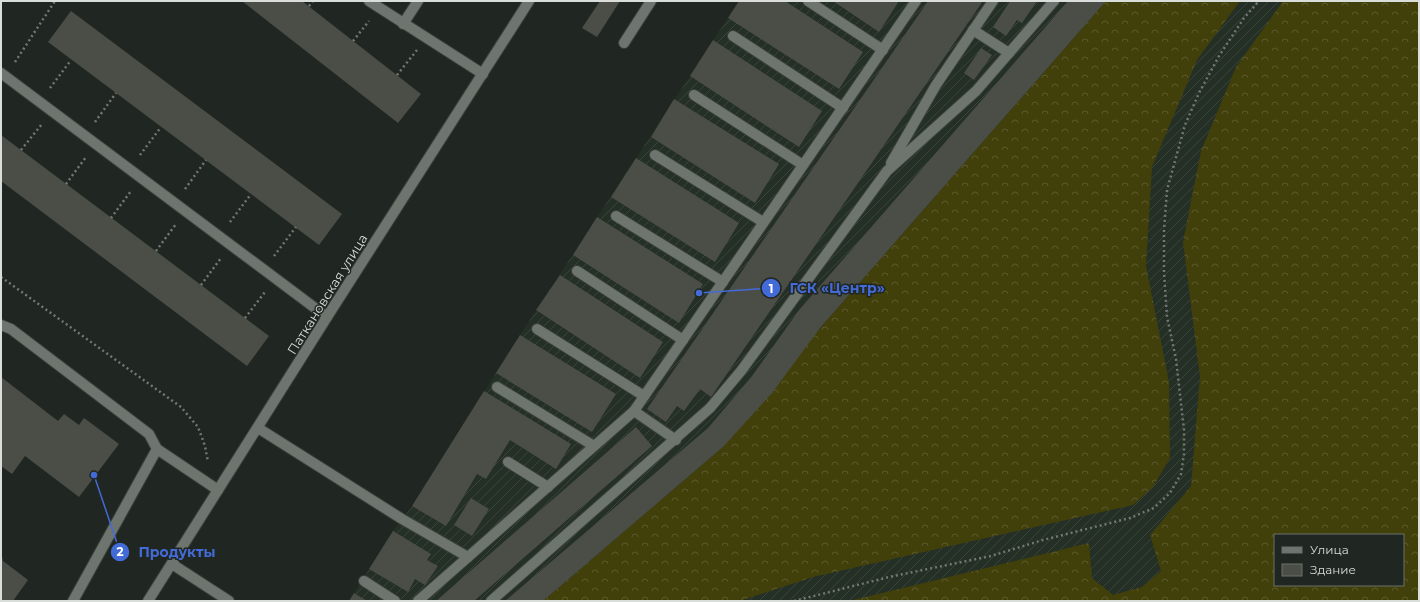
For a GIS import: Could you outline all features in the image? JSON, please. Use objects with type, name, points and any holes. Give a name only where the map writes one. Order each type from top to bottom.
[{"type":"street","points":[[369,1],[483,74]]},
{"type":"street","points":[[403,24],[418,1]]},
{"type":"street","name":"Паткановская улица","points":[[148,601],[529,1]]},
{"type":"street","points":[[624,43],[651,1]]},
{"type":"street","points":[[808,1],[883,50]]},
{"type":"street","points":[[418,601],[634,411],[916,1]]},
{"type":"street","points":[[491,601],[676,440],[710,408],[741,371],[887,171],[936,85],[994,1]]},
{"type":"street","points":[[887,171],[976,91],[1054,1]]},
{"type":"street","points":[[973,30],[1009,53]]},
{"type":"street","points":[[733,36],[843,108]]},
{"type":"street","points":[[3,75],[327,317]]},
{"type":"street","points":[[694,94],[803,165]]},
{"type":"street","points":[[655,155],[763,222]]},
{"type":"street","points":[[616,216],[723,282]]},
{"type":"street","points":[[577,272],[683,340]]},
{"type":"street","points":[[1,326],[10,329],[148,434],[157,448],[218,490]]},
{"type":"street","points":[[537,329],[644,396]]},
{"type":"street","points":[[497,387],[594,446]]},
{"type":"street","points":[[634,411],[676,440]]},
{"type":"street","points":[[258,428],[402,519],[468,557]]},
{"type":"street","points":[[73,601],[157,448]]},
{"type":"street","points":[[508,462],[548,487]]},
{"type":"street","points":[[172,564],[229,601]]},
{"type":"street","points":[[364,581],[395,601]]},
{"type":"path","points":[[3,75],[55,1]]},
{"type":"path","points":[[309,6],[313,1]]},
{"type":"path","points":[[794,601],[889,576],[991,556],[1042,540],[1130,518],[1154,508],[1170,493],[1181,474],[1184,454],[1184,430],[1176,359],[1167,316],[1164,272],[1164,230],[1167,190],[1185,126],[1199,93],[1219,56],[1244,18],[1259,1]]},
{"type":"path","points":[[353,41],[379,8]]},
{"type":"path","points":[[397,75],[426,38]]},
{"type":"path","points":[[40,102],[72,60]]},
{"type":"path","points":[[85,136],[116,93]]},
{"type":"path","points":[[21,150],[51,111]]},
{"type":"path","points":[[130,169],[161,127]]},
{"type":"path","points":[[66,184],[96,144]]},
{"type":"path","points":[[174,203],[206,160]]},
{"type":"path","points":[[111,218],[141,178]]},
{"type":"path","points":[[219,236],[251,194]]},
{"type":"path","points":[[156,251],[186,211]]},
{"type":"path","points":[[264,270],[296,227]]},
{"type":"path","points":[[200,285],[231,245]]},
{"type":"path","points":[[1,277],[181,407],[198,427],[205,446],[209,466]]},
{"type":"path","points":[[245,318],[275,278]]},
{"type":"shaded area","points":[[739,1],[1419,1],[1419,601],[349,601],[393,531],[412,506],[520,335]]},
{"type":"green space","points":[[1106,1],[1240,1],[1197,60],[1152,167],[1146,266],[1169,382],[1170,458],[1153,487],[1133,505],[813,577],[740,601],[543,601],[724,446],[820,328]]},
{"type":"green space","points":[[1283,1],[1419,1],[1419,601],[849,601],[1089,543],[1092,578],[1113,595],[1142,587],[1161,571],[1150,535],[1191,486],[1200,377],[1183,242],[1201,151],[1236,67]]},
{"type":"building","points":[[242,1],[302,1],[421,94],[398,123]]},
{"type":"building","points":[[600,1],[620,1],[597,37],[582,28]]},
{"type":"building","points":[[739,1],[785,1],[863,52],[839,89],[728,18]]},
{"type":"building","points":[[833,1],[899,1],[879,32]]},
{"type":"building","points":[[928,1],[983,1],[711,397],[700,389],[684,411],[677,406],[666,422],[647,409]]},
{"type":"building","points":[[1010,1],[1037,1],[1022,23],[1017,20],[1006,36],[993,27]]},
{"type":"building","points":[[1068,1],[1106,1],[820,328],[772,393],[724,446],[543,601],[505,601],[708,428],[752,376],[799,310]]},
{"type":"building","points":[[71,11],[342,214],[319,245],[48,42]]},
{"type":"building","points":[[713,40],[822,111],[799,147],[690,76]]},
{"type":"building","points":[[981,48],[992,55],[974,80],[964,73]]},
{"type":"building","points":[[674,99],[779,164],[755,203],[651,137]]},
{"type":"building","points":[[1,135],[269,336],[247,366],[1,181]]},
{"type":"building","points":[[636,158],[739,223],[715,262],[611,197]]},
{"type":"building","points":[[597,217],[703,284],[679,323],[573,255]]},
{"type":"building","points":[[560,275],[663,342],[640,378],[536,310]]},
{"type":"building","points":[[520,335],[616,394],[592,432],[496,373]]},
{"type":"building","points":[[1,377],[58,421],[64,414],[79,425],[84,418],[119,444],[79,497],[25,456],[12,474],[1,466]]},
{"type":"building","points":[[484,391],[571,444],[556,469],[510,440],[486,479],[477,474],[446,526],[412,506]]},
{"type":"building","points":[[636,427],[652,446],[474,601],[436,601]]},
{"type":"building","points":[[471,498],[489,509],[472,536],[454,525]]},
{"type":"building","points":[[393,531],[431,554],[427,560],[438,566],[425,585],[415,579],[408,592],[369,569]]},
{"type":"building","points":[[1,552],[3,561],[28,580],[13,601],[1,601]]},
{"type":"building","points":[[354,593],[367,601],[349,601]]},
{"type":"place","name":"ГСК «Центр»","points":[[699,293]]},
{"type":"place","name":"Продукты","points":[[94,475]]}]
